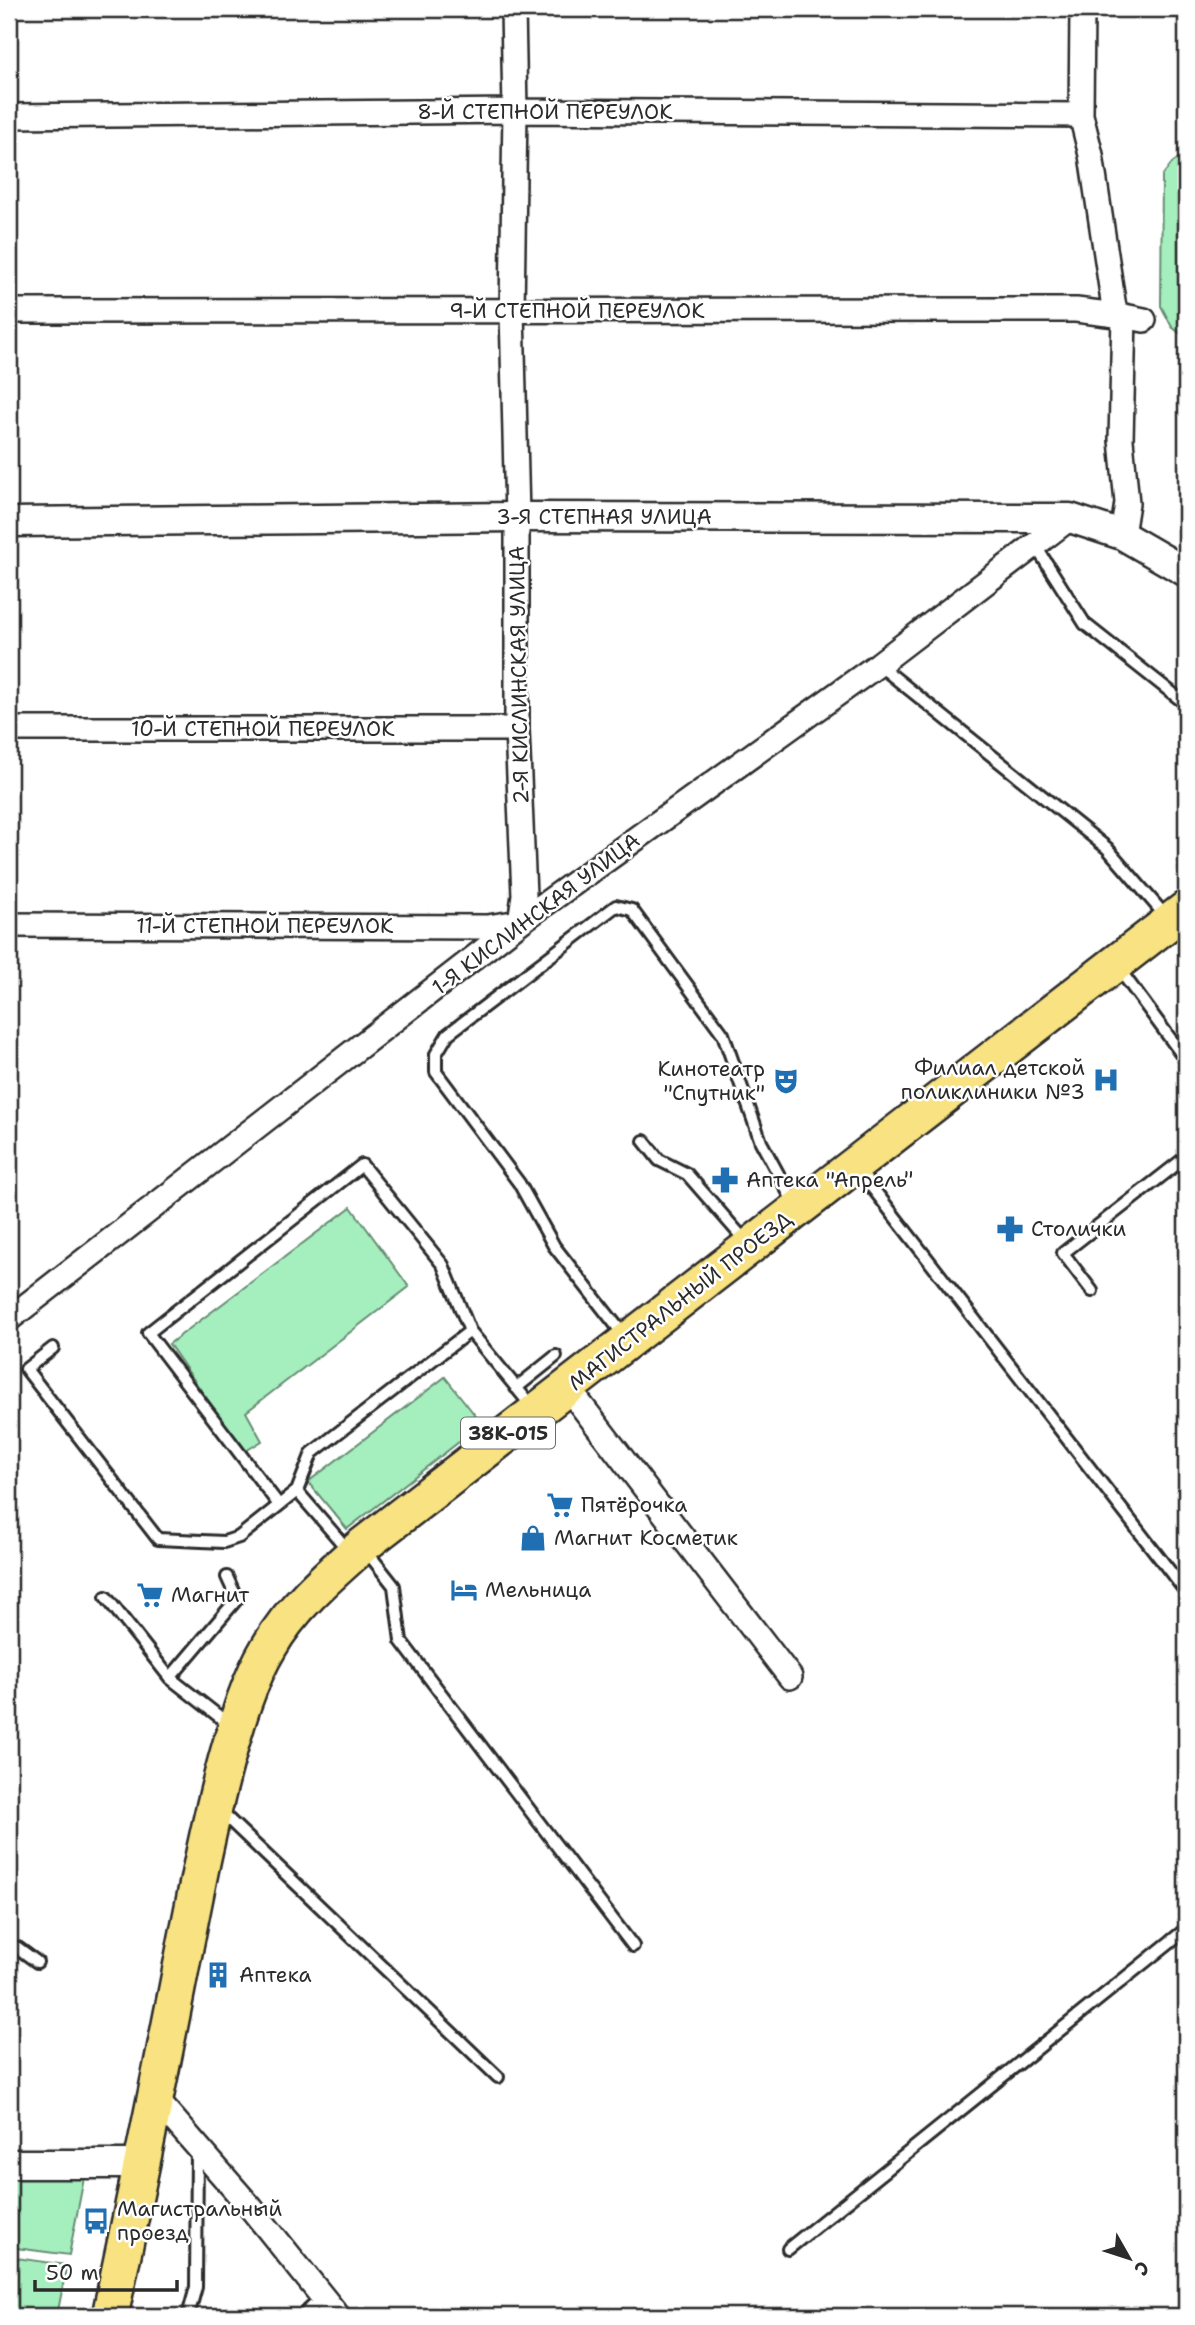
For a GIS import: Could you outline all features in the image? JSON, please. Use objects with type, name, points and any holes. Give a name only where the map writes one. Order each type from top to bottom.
[{"type":"main road","name":"МАГИСТРАЛЬНЫЙ ПРОЕЗД","points":[[110,2316],[214,1805],[252,1680],[269,1646],[288,1619],[324,1580],[526,1400],[568,1388],[1178,915]]},
{"type":"street","name":"2-Я КИСЛИНСКАЯ УЛИЦА","points":[[513,9],[515,111],[512,310],[517,517],[517,729],[524,895],[520,922]]},
{"type":"street","points":[[1082,9],[1081,115],[1128,317],[1121,440],[1126,503],[1122,535]]},
{"type":"street","name":"8-Й СТЕПНОЙ ПЕРЕУЛОК","points":[[9,116],[515,111],[1081,115]]},
{"type":"street","name":"9-Й СТЕПНОЙ ПЕРЕУЛОК","points":[[9,312],[1076,310],[1128,317]]},
{"type":"street","name":"3-Я СТЕПНАЯ УЛИЦА","points":[[9,522],[517,517],[1070,518],[1122,535],[1186,572]]},
{"type":"street","name":"1-Я КИСЛИНСКАЯ УЛИЦА","points":[[9,1319],[520,922],[879,664],[1070,518]]},
{"type":"street","name":"10-Й СТЕПНОЙ ПЕРЕУЛОК","points":[[9,729],[517,729]]},
{"type":"street","name":"11-Й СТЕПНОЙ ПЕРЕУЛОК","points":[[9,925],[487,927],[520,922]]},
{"type":"street","points":[[568,1388],[790,1677]]},
{"type":"street","points":[[156,2099],[338,2316]]},
{"type":"street","points":[[9,2164],[142,2164]]},
{"type":"lane","points":[[1035,545],[1084,624],[1186,704]]},
{"type":"lane","points":[[879,664],[1107,848],[1178,915]]},
{"type":"lane","points":[[629,1341],[554,1246],[519,1183],[436,1072],[436,1054],[448,1034],[616,906],[632,910],[723,1034],[761,1142],[798,1211]]},
{"type":"lane","points":[[1115,964],[1186,1060]]},
{"type":"lane","points":[[644,1142],[659,1160],[687,1174],[751,1247]]},
{"type":"lane","points":[[1092,1291],[1063,1253],[1186,1157]]},
{"type":"lane","points":[[279,1505],[148,1333],[362,1165],[443,1265],[470,1331],[526,1400],[555,1356]]},
{"type":"lane","points":[[855,1166],[1186,1592]]},
{"type":"lane","points":[[53,1348],[26,1369],[158,1539],[224,1542],[239,1536],[297,1491],[312,1453],[470,1331]]},
{"type":"lane","points":[[297,1491],[394,1586],[401,1641],[633,1946]]},
{"type":"lane","points":[[170,1678],[237,1599],[227,1577]]},
{"type":"lane","points":[[106,1597],[170,1678],[235,1729]]},
{"type":"lane","points":[[214,1805],[498,2077]]},
{"type":"lane","points":[[788,2249],[1186,1929]]},
{"type":"lane","points":[[9,1946],[18,1948],[37,1962]]},
{"type":"lane","points":[[188,2316],[196,2287],[197,2145]]},
{"type":"lane","points":[[302,2316],[323,2297]]},
{"type":"green space","points":[[1186,153],[1186,338],[1172,327],[1161,306],[1162,176],[1172,163]]},
{"type":"green space","points":[[351,1207],[409,1287],[246,1412],[262,1441],[244,1452],[169,1344]]},
{"type":"green space","points":[[445,1377],[482,1424],[347,1529],[308,1482]]},
{"type":"green space","points":[[85,2173],[69,2255],[9,2247],[9,2175]]},
{"type":"green space","points":[[9,2257],[67,2265],[57,2316],[9,2316]]},
{"type":"place","name":"Филиал детской поликлиники №3","points":[[1106,1080]]},
{"type":"place","name":"Кинотеатр \"Спутник\"","points":[[786,1081]]},
{"type":"place","name":"Аптека \"Апрель\"","points":[[725,1180]]},
{"type":"place","name":"Столички","points":[[1010,1229]]},
{"type":"place","name":"Пятёрочка","points":[[560,1505]]},
{"type":"place","name":"Магнит Косметик","points":[[533,1538]]},
{"type":"place","name":"Мельница","points":[[464,1590]]},
{"type":"place","name":"Магнит","points":[[150,1595]]},
{"type":"place","name":"Аптека","points":[[218,1975]]},
{"type":"place","name":"Магистральный проезд","points":[[96,2221]]}]
